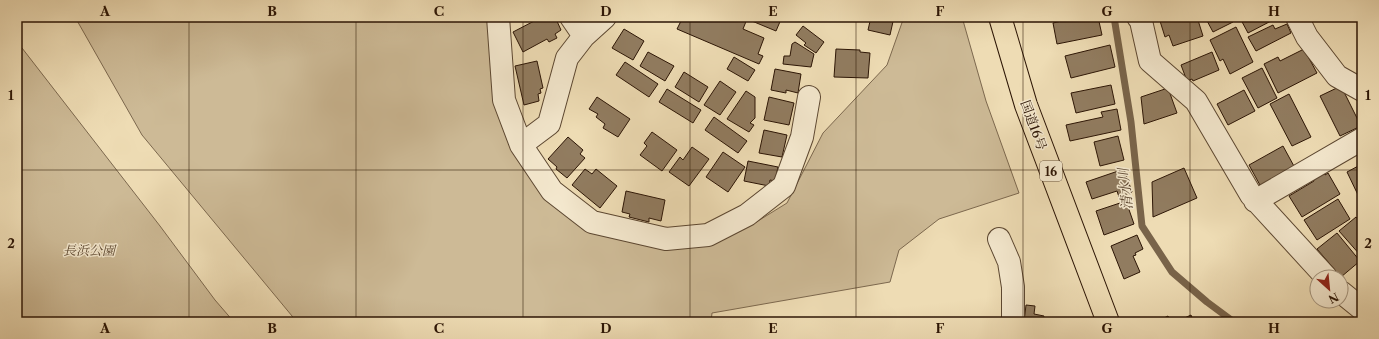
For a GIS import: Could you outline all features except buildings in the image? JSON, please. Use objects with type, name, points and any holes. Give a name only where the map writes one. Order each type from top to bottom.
[{"type":"highway","name":"国道16号","points":[[1000,17],[1026,105],[1108,322]]},
{"type":"street","points":[[498,17],[504,100],[521,145],[552,191],[592,222],[666,239],[708,235],[747,215],[784,186],[802,137],[809,97]]},
{"type":"street","points":[[571,17],[584,36]]},
{"type":"street","points":[[521,145],[549,124],[567,58],[584,36],[605,17]]},
{"type":"street","points":[[1138,17],[1141,21],[1150,62],[1196,101],[1251,195],[1319,269]]},
{"type":"street","points":[[1297,17],[1307,37],[1337,76],[1362,90]]},
{"type":"street","points":[[1256,201],[1362,139]]},
{"type":"street","points":[[999,239],[1009,262],[1013,287],[1013,322]]},
{"type":"street","points":[[1349,298],[1362,309]]},
{"type":"green space","points":[[75,17],[492,17],[498,100],[549,195],[667,245],[753,224],[787,203],[823,133],[887,65],[904,17],[962,17],[986,101],[1019,193],[939,219],[899,250],[890,282],[712,313],[711,322],[297,322],[142,135]]},
{"type":"green space","name":"長浜公園","points":[[17,44],[22,48],[160,226],[215,300],[234,322],[17,322]]},
{"type":"waterway","name":"清水川","points":[[1114,17],[1131,122],[1142,226],[1172,272],[1207,302],[1234,322]]}]
